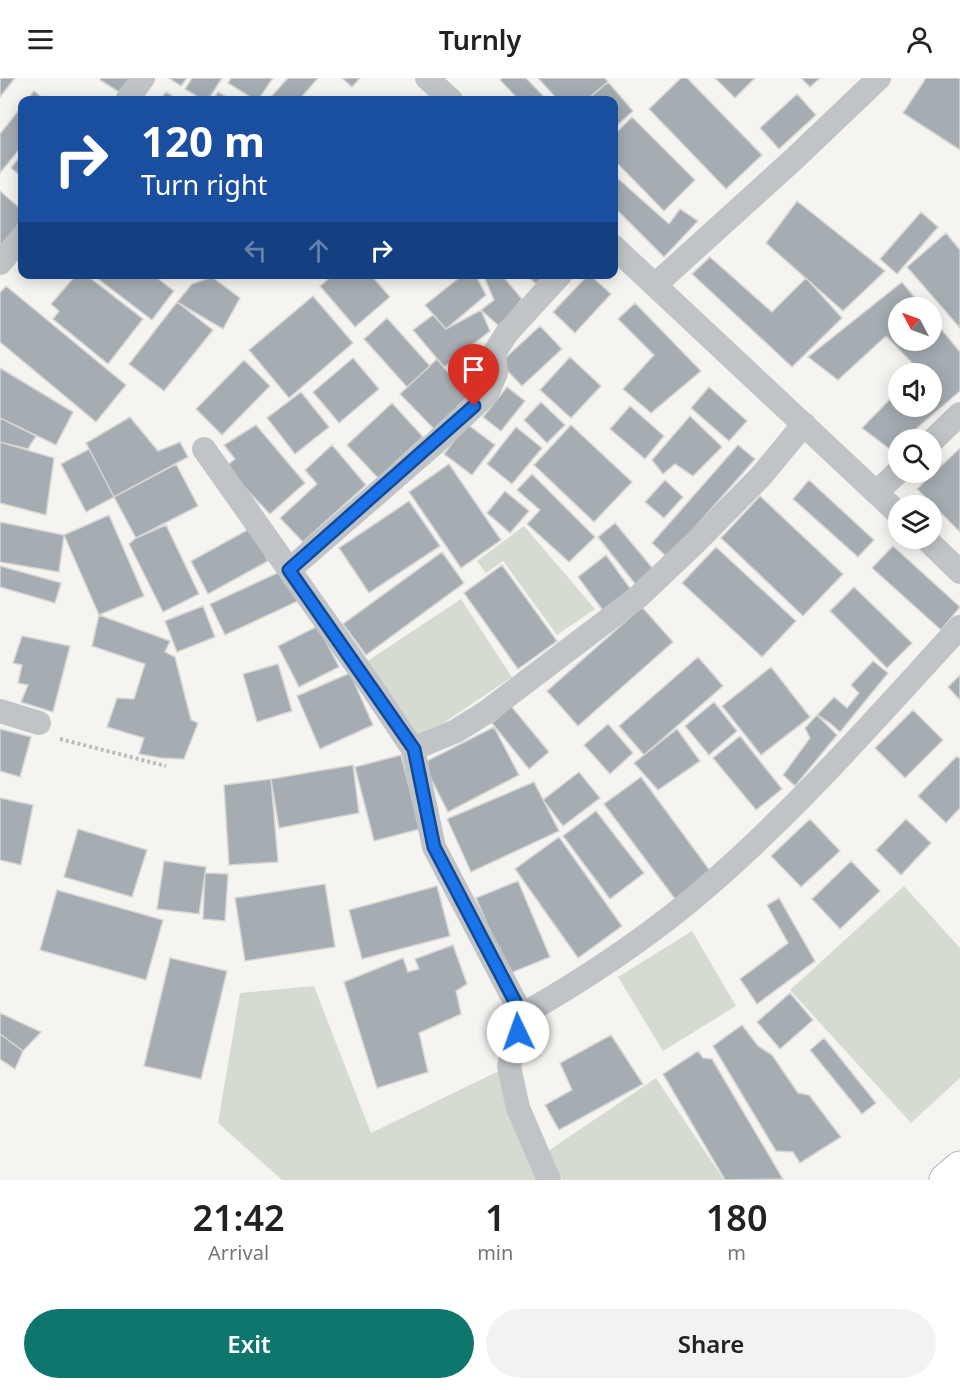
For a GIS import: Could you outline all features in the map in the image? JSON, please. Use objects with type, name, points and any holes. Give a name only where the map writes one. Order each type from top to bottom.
[{"type":"main road","points":[[946,1180],[960,1168]]},
{"type":"street","points":[[131,96],[143,78]]},
{"type":"street","points":[[427,78],[447,96]]},
{"type":"street","points":[[655,285],[794,159],[879,78]]},
{"type":"street","points":[[0,263],[18,242]]},
{"type":"street","points":[[618,251],[888,503]]},
{"type":"street","points":[[289,570],[434,444],[487,394],[496,373],[494,353],[507,333],[556,279]]},
{"type":"street","points":[[942,431],[960,414]]},
{"type":"street","points":[[414,749],[456,731],[485,713],[638,597],[760,476],[804,424]]},
{"type":"street","points":[[204,449],[414,749],[434,847],[522,1015],[509,1066],[518,1108],[549,1180]]},
{"type":"street","points":[[877,492],[888,482]]},
{"type":"street","points":[[936,549],[960,572]]},
{"type":"street","points":[[522,1015],[558,995],[633,944],[708,886],[785,813],[960,627]]},
{"type":"street","points":[[0,711],[39,723]]},
{"type":"path","points":[[39,723],[51,737],[166,766]]},
{"type":"shaded area","points":[[524,526],[595,609],[557,635],[503,561],[486,573],[477,561]]},
{"type":"shaded area","points":[[461,599],[512,677],[418,740],[366,662]]},
{"type":"shaded area","points":[[904,886],[960,948],[960,1078],[911,1123],[790,990]]},
{"type":"shaded area","points":[[692,931],[736,1006],[663,1051],[618,977]]},
{"type":"shaded area","points":[[314,986],[371,1133],[509,1066],[537,1180],[282,1180],[218,1123],[240,993]]},
{"type":"shaded area","points":[[656,1078],[724,1180],[563,1180],[545,1153]]},
{"type":"building","points":[[0,78],[15,78],[0,97]]},
{"type":"building","points":[[101,78],[132,78],[122,94],[100,80]]},
{"type":"building","points":[[169,78],[187,78],[181,86]]},
{"type":"building","points":[[192,78],[222,78],[211,96],[196,96],[185,89]]},
{"type":"building","points":[[231,78],[273,78],[261,96],[249,96],[228,83]]},
{"type":"building","points":[[288,78],[318,78],[302,96],[272,96]]},
{"type":"building","points":[[342,78],[360,78],[352,87]]},
{"type":"building","points":[[502,78],[526,78],[543,96],[515,96],[500,80]]},
{"type":"building","points":[[538,78],[605,78],[608,82],[591,96],[554,96]]},
{"type":"building","points":[[681,78],[687,78],[762,155],[726,189],[649,109]]},
{"type":"building","points":[[715,78],[755,78],[735,98]]},
{"type":"building","points":[[801,78],[820,78],[810,87]]},
{"type":"building","points":[[926,78],[960,78],[960,150],[903,113]]},
{"type":"building","points":[[608,82],[633,111],[618,124],[618,96],[592,96]]},
{"type":"building","points":[[34,91],[40,96],[30,96]]},
{"type":"building","points":[[797,94],[816,115],[779,149],[760,128]]},
{"type":"building","points":[[18,111],[18,151],[0,173],[0,134]]},
{"type":"building","points":[[632,117],[695,180],[664,211],[618,164],[618,131]]},
{"type":"building","points":[[18,159],[18,174],[11,168]]},
{"type":"building","points":[[618,179],[669,224],[680,209],[698,221],[664,257],[618,211]]},
{"type":"building","points":[[0,191],[18,207],[18,225],[0,248]]},
{"type":"building","points":[[797,201],[885,271],[843,311],[766,243]]},
{"type":"building","points":[[921,212],[938,227],[897,274],[880,259]]},
{"type":"building","points":[[946,233],[960,250],[960,328],[942,307],[942,297],[933,297],[907,267]]},
{"type":"building","points":[[710,257],[772,312],[806,278],[842,318],[792,367],[692,274]]},
{"type":"building","points":[[73,279],[91,279],[143,319],[108,364],[53,319],[59,311],[51,304]]},
{"type":"building","points":[[98,279],[158,279],[174,291],[152,320]]},
{"type":"building","points":[[206,279],[215,279],[240,298],[223,329],[177,302],[192,284]]},
{"type":"building","points":[[328,279],[374,279],[390,297],[355,327],[320,286]]},
{"type":"building","points":[[458,279],[478,279],[486,295],[446,329],[425,305]]},
{"type":"building","points":[[485,279],[505,279],[522,299],[500,327],[481,310],[494,300]]},
{"type":"building","points":[[530,279],[540,279],[536,284]]},
{"type":"building","points":[[584,279],[594,279],[611,294],[575,333],[553,312]]},
{"type":"building","points":[[902,282],[914,297],[888,297],[888,338],[886,336],[838,380],[808,357]]},
{"type":"building","points":[[6,286],[126,385],[96,422],[0,342],[0,293]]},
{"type":"building","points":[[313,296],[353,343],[289,398],[249,350]]},
{"type":"building","points":[[177,302],[213,330],[164,391],[129,364]]},
{"type":"building","points":[[635,303],[701,371],[651,413],[623,389],[654,355],[618,319]]},
{"type":"building","points":[[481,310],[490,331],[444,367],[413,330],[433,315],[446,329]]},
{"type":"building","points":[[387,318],[430,366],[407,387],[364,339]]},
{"type":"building","points":[[540,326],[562,349],[522,386],[500,363]]},
{"type":"building","points":[[942,330],[960,352],[960,391],[942,406],[942,363],[912,363],[901,351],[942,351]]},
{"type":"building","points":[[570,357],[601,386],[571,418],[540,390]]},
{"type":"building","points":[[353,358],[379,389],[339,423],[313,392]]},
{"type":"building","points":[[437,359],[468,397],[434,429],[400,394]]},
{"type":"building","points":[[244,360],[270,386],[222,435],[196,409]]},
{"type":"building","points":[[0,368],[73,412],[56,445],[0,418]]},
{"type":"building","points":[[507,387],[525,401],[501,431],[483,417]]},
{"type":"building","points":[[709,387],[747,421],[729,441],[691,408]]},
{"type":"building","points":[[301,392],[329,427],[295,454],[267,418]]},
{"type":"building","points":[[888,401],[888,417],[930,417],[916,429],[888,429],[888,448],[862,428]]},
{"type":"building","points":[[541,402],[565,425],[547,443],[524,420]]},
{"type":"building","points":[[392,403],[423,437],[378,478],[347,445]]},
{"type":"building","points":[[630,406],[664,436],[645,459],[610,429]]},
{"type":"building","points":[[690,416],[722,447],[693,476],[675,464],[663,474],[652,460]]},
{"type":"building","points":[[130,417],[158,451],[180,442],[188,457],[114,497],[86,443]]},
{"type":"building","points":[[0,418],[36,436],[28,449],[0,442]]},
{"type":"building","points":[[467,424],[495,445],[472,475],[444,454]]},
{"type":"building","points":[[256,425],[305,483],[270,514],[225,467],[235,459],[224,445]]},
{"type":"building","points":[[571,425],[632,482],[594,522],[534,465]]},
{"type":"building","points":[[516,427],[542,448],[512,484],[487,464]]},
{"type":"building","points":[[0,442],[54,458],[46,515],[0,503]]},
{"type":"building","points":[[332,445],[366,485],[303,542],[280,518],[317,484],[305,470]]},
{"type":"building","points":[[738,445],[755,459],[668,558],[652,543]]},
{"type":"building","points":[[960,448],[960,532],[942,514],[942,495],[923,495],[917,489],[923,483],[942,483],[942,465]]},
{"type":"building","points":[[89,449],[114,497],[86,512],[61,464]]},
{"type":"building","points":[[176,464],[198,506],[136,538],[114,497]]},
{"type":"building","points":[[449,464],[501,540],[461,568],[409,492]]},
{"type":"building","points":[[532,474],[595,537],[569,562],[527,524],[540,510],[517,490]]},
{"type":"building","points":[[665,480],[683,497],[664,518],[645,502]]},
{"type":"building","points":[[809,480],[874,540],[858,557],[793,499]]},
{"type":"building","points":[[505,491],[529,511],[510,533],[487,513]]},
{"type":"building","points":[[760,496],[843,574],[803,616],[721,538]]},
{"type":"building","points":[[409,501],[440,546],[369,593],[339,548]]},
{"type":"building","points":[[109,515],[144,596],[99,615],[64,535]]},
{"type":"building","points":[[0,522],[64,535],[59,572],[0,562]]},
{"type":"building","points":[[615,523],[654,570],[636,585],[598,537]]},
{"type":"building","points":[[166,525],[199,594],[163,612],[129,544],[136,538]]},
{"type":"building","points":[[251,528],[268,561],[208,594],[191,561]]},
{"type":"building","points":[[716,547],[796,621],[762,657],[682,583]]},
{"type":"building","points":[[890,549],[896,549],[960,607],[941,630],[872,568]]},
{"type":"building","points":[[442,552],[464,583],[366,655],[343,624]]},
{"type":"building","points":[[606,555],[632,591],[604,612],[578,577]]},
{"type":"building","points":[[502,565],[557,641],[518,669],[464,593]]},
{"type":"building","points":[[0,566],[61,583],[55,603],[0,587]]},
{"type":"building","points":[[284,570],[298,601],[225,635],[210,604]]},
{"type":"building","points":[[854,587],[912,643],[887,668],[830,611]]},
{"type":"building","points":[[203,606],[215,637],[177,652],[165,621]]},
{"type":"building","points":[[642,607],[673,642],[578,726],[547,691]]},
{"type":"building","points":[[99,615],[170,641],[165,652],[175,657],[191,720],[198,723],[184,759],[139,754],[144,738],[107,727],[117,698],[134,699],[145,664],[92,646]]},
{"type":"building","points":[[318,626],[339,667],[299,687],[278,646]]},
{"type":"building","points":[[22,636],[70,646],[53,712],[21,702],[28,685],[18,683],[22,665],[13,663]]},
{"type":"building","points":[[698,657],[723,686],[644,755],[619,726]]},
{"type":"building","points":[[873,661],[888,673],[840,732],[817,715],[834,697],[847,708],[859,693],[851,685]]},
{"type":"building","points":[[278,664],[292,711],[257,722],[243,674]]},
{"type":"building","points":[[771,667],[810,717],[761,755],[722,706]]},
{"type":"building","points":[[350,673],[373,725],[320,749],[297,696]]},
{"type":"building","points":[[960,675],[960,700],[948,687]]},
{"type":"building","points":[[714,702],[737,731],[709,755],[685,726]]},
{"type":"building","points":[[511,706],[549,752],[529,769],[492,723]]},
{"type":"building","points":[[913,710],[943,740],[905,778],[875,748]]},
{"type":"building","points":[[817,715],[837,735],[795,786],[783,775],[810,738],[805,728]]},
{"type":"building","points":[[608,724],[633,753],[610,774],[584,745]]},
{"type":"building","points":[[494,727],[519,775],[448,812],[423,763]]},
{"type":"building","points":[[0,729],[31,737],[20,777],[0,771]]},
{"type":"building","points":[[677,729],[700,761],[658,790],[634,763]]},
{"type":"building","points":[[740,736],[782,789],[756,810],[713,758]]},
{"type":"building","points":[[401,755],[420,829],[374,841],[355,767]]},
{"type":"building","points":[[957,756],[960,759],[960,808],[946,823],[918,796]]},
{"type":"building","points":[[353,765],[359,813],[279,828],[271,779]]},
{"type":"building","points":[[579,772],[600,798],[563,826],[543,800]]},
{"type":"building","points":[[641,777],[711,872],[675,899],[604,804]]},
{"type":"building","points":[[271,779],[278,862],[229,865],[224,785]]},
{"type":"building","points":[[534,782],[559,831],[471,872],[447,819]]},
{"type":"building","points":[[0,798],[33,805],[21,865],[0,860]]},
{"type":"building","points":[[596,811],[644,873],[610,899],[563,836]]},
{"type":"building","points":[[810,819],[840,851],[801,887],[771,856]]},
{"type":"building","points":[[906,819],[931,843],[901,875],[876,850]]},
{"type":"building","points":[[78,829],[147,850],[132,897],[64,877]]},
{"type":"building","points":[[559,837],[622,926],[578,958],[515,869]]},
{"type":"building","points":[[164,861],[206,867],[199,914],[157,909]]},
{"type":"building","points":[[851,861],[880,891],[840,929],[812,899]]},
{"type":"building","points":[[205,873],[228,874],[225,921],[203,919]]},
{"type":"building","points":[[518,881],[550,957],[508,974],[476,898]]},
{"type":"building","points":[[325,884],[335,947],[245,961],[235,898]]},
{"type":"building","points":[[437,886],[450,936],[362,959],[349,910]]},
{"type":"building","points":[[57,890],[163,920],[146,980],[40,950]]},
{"type":"building","points":[[779,898],[815,961],[757,1004],[740,979],[788,943],[767,905]]},
{"type":"building","points":[[453,945],[467,984],[456,991],[461,1014],[419,1033],[428,1072],[377,1088],[344,982],[403,958],[408,972],[419,969],[415,959]]},
{"type":"building","points":[[170,958],[227,971],[201,1079],[144,1066]]},
{"type":"building","points":[[790,993],[813,1020],[780,1049],[757,1022]]},
{"type":"building","points":[[0,1013],[41,1032],[23,1051],[0,1034]]},
{"type":"building","points":[[742,1025],[758,1046],[772,1055],[798,1093],[809,1095],[841,1137],[800,1163],[793,1152],[776,1151],[713,1046]]},
{"type":"building","points":[[0,1034],[23,1051],[15,1069],[0,1059]]},
{"type":"building","points":[[611,1035],[643,1084],[559,1130],[545,1105],[572,1090],[560,1063]]},
{"type":"building","points":[[824,1038],[876,1103],[862,1114],[810,1050]]},
{"type":"building","points":[[698,1051],[703,1058],[712,1059],[783,1179],[725,1180],[663,1074]]},
{"type":"route","points":[[474,406],[434,444],[289,570],[414,749],[434,847],[522,1015],[518,1032]]}]
